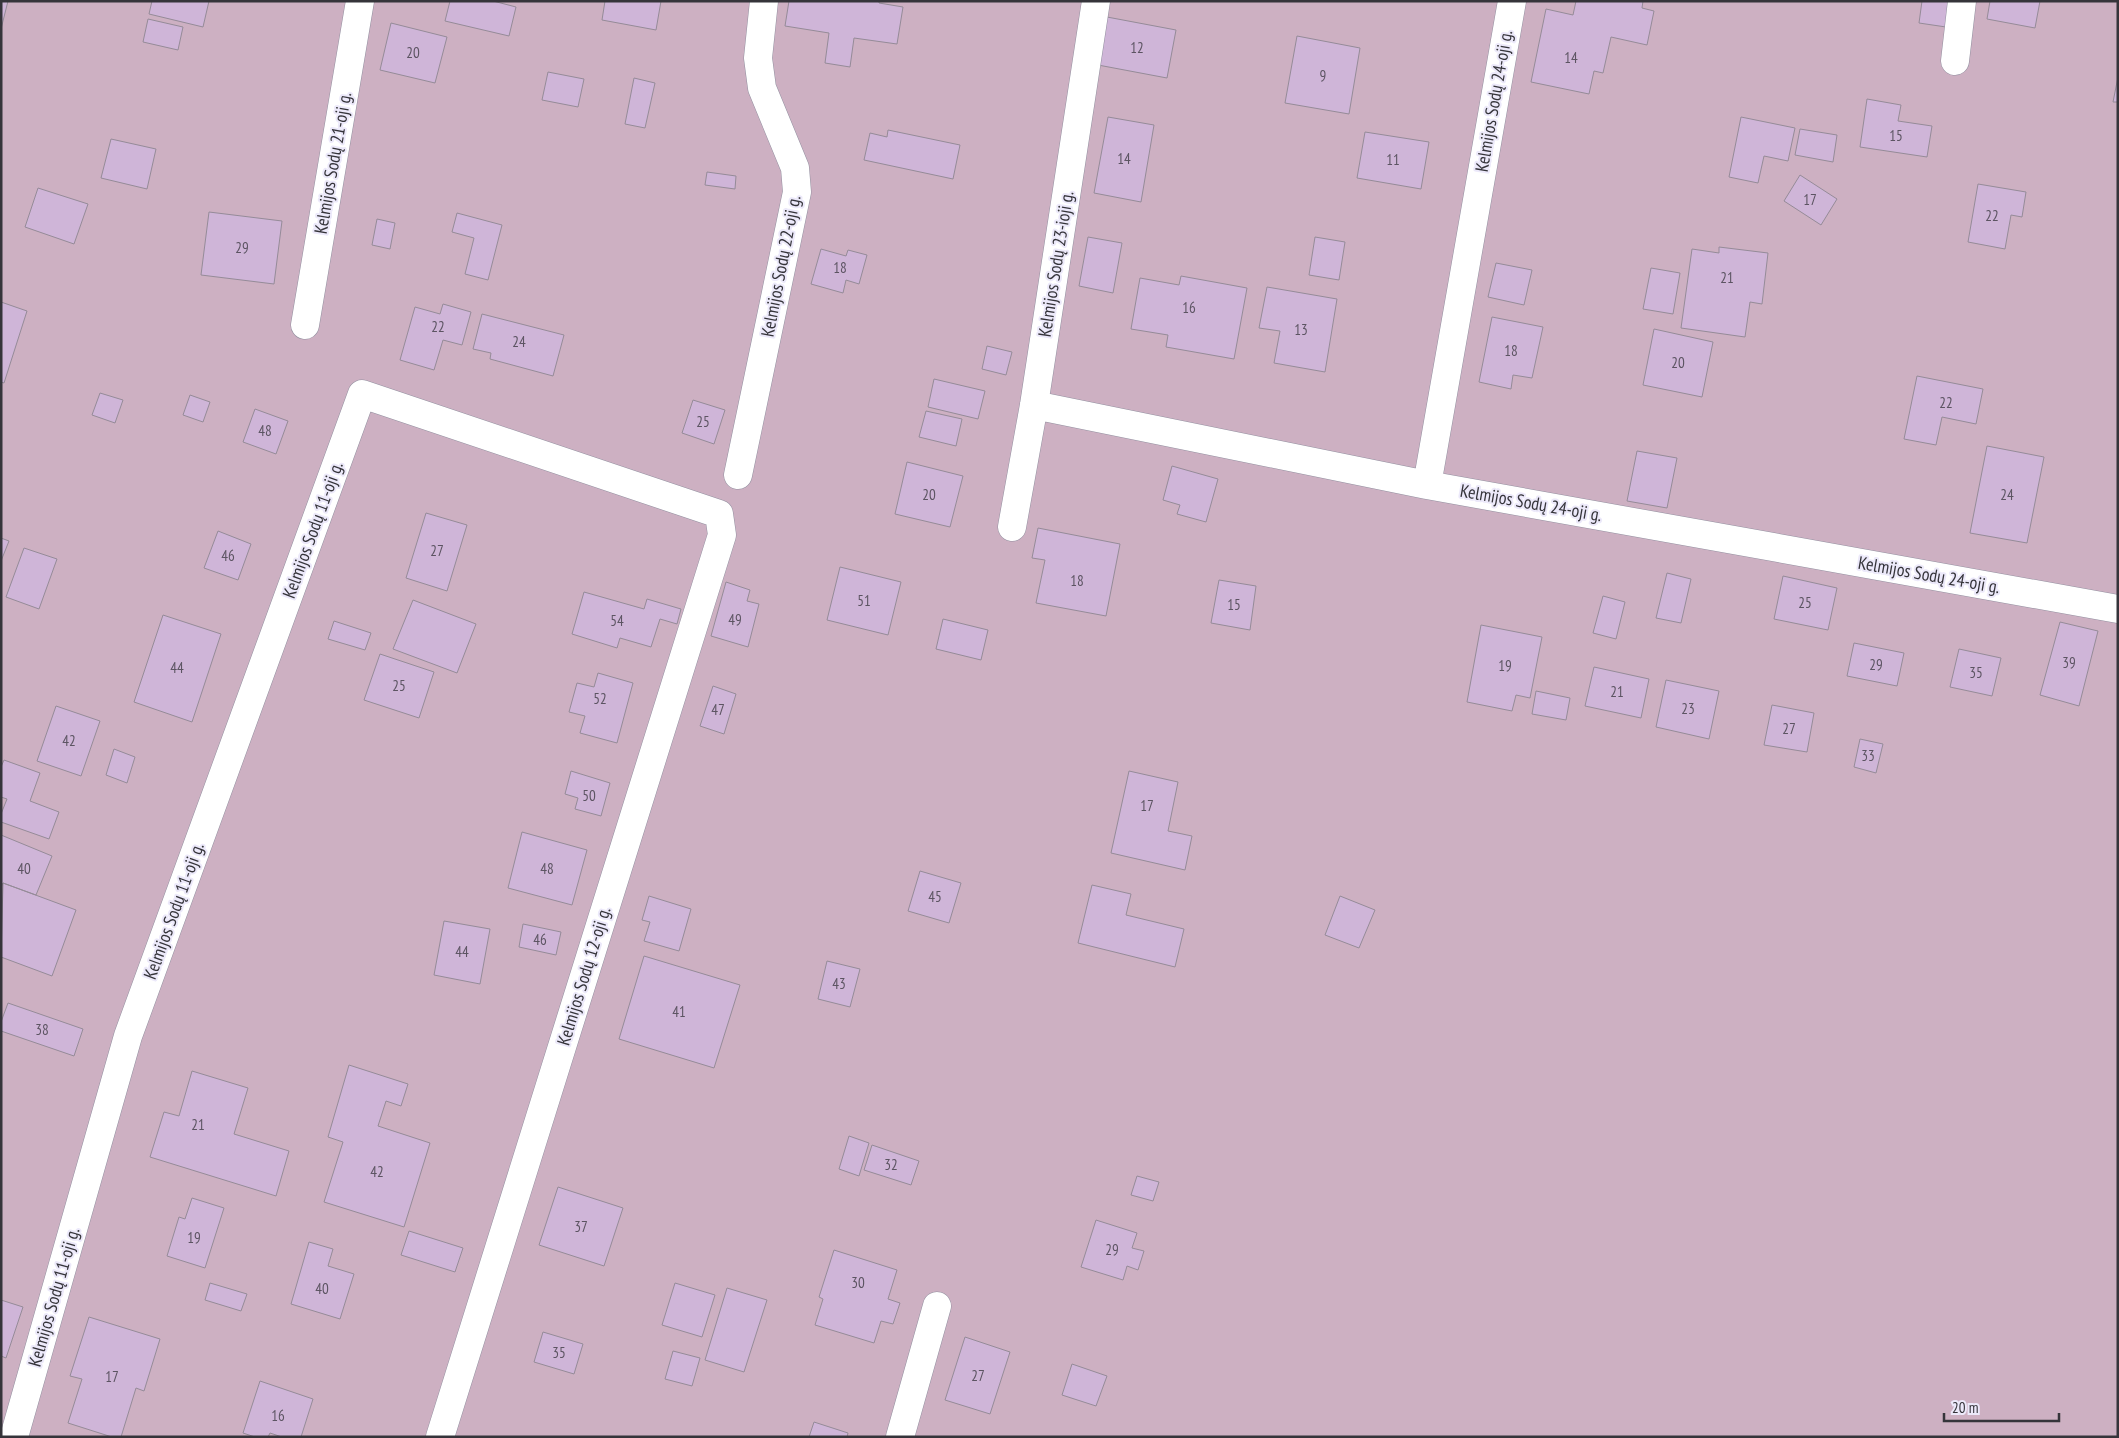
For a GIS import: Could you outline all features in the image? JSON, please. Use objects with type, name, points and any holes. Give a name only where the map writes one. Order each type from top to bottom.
[{"type":"street","name":"Kelmijos Sodų 21-oji g.","points":[[305,325],[360,1]]},
{"type":"street","name":"Kelmijos Sodų 22-oji g.","points":[[738,475],[797,192],[794,168],[762,88],[758,58],[764,1]]},
{"type":"street","name":"Kelmijos Sodų 23-ioji g.","points":[[1012,527],[1034,406],[1096,1]]},
{"type":"street","name":"Kelmijos Sodų 24-oji g.","points":[[1512,1],[1427,485],[2118,609]]},
{"type":"street","points":[[1955,61],[1962,1]]},
{"type":"street","name":"Kelmijos Sodų 12-oji g.","points":[[362,394],[719,514],[722,536],[440,1437]]},
{"type":"street","name":"Kelmijos Sodų 11-oji g.","points":[[14,1437],[128,1036],[362,394]]},
{"type":"street","points":[[1034,406],[1427,485]]},
{"type":"street","points":[[900,1437],[938,1306]]},
{"type":"shaded area","points":[[1,1],[2118,1],[2118,1437],[1,1437]]},
{"type":"building","points":[[1,1],[8,1],[1,29]]},
{"type":"building","points":[[152,1],[209,1],[203,27],[149,14]]},
{"type":"building","points":[[450,1],[493,1],[516,7],[509,36],[445,21]]},
{"type":"building","points":[[605,1],[661,1],[656,30],[602,20]]},
{"type":"building","points":[[789,1],[879,1],[879,3],[903,7],[897,44],[854,38],[850,67],[825,63],[829,33],[785,26]]},
{"type":"building","points":[[1576,1],[1643,1],[1642,8],[1654,11],[1647,45],[1611,37],[1603,73],[1594,71],[1589,94],[1531,82],[1546,9],[1573,15]]},
{"type":"building","points":[[1922,1],[1950,1],[1946,27],[1919,23]]},
{"type":"building","points":[[1990,1],[2040,1],[2035,28],[1987,19]]},
{"type":"building","points":[[1107,17],[1176,30],[1167,78],[1098,65]]},
{"type":"building","points":[[148,19],[183,27],[178,50],[143,42]]},
{"type":"building","points":[[391,23],[447,37],[435,83],[380,70]]},
{"type":"building","points":[[1297,36],[1360,48],[1349,114],[1285,103]]},
{"type":"building","points":[[548,72],[584,79],[578,107],[542,100]]},
{"type":"building","points":[[2118,77],[2118,102],[2113,102]]},
{"type":"building","points":[[634,78],[655,83],[645,128],[625,124]]},
{"type":"building","points":[[1867,99],[1901,105],[1898,121],[1932,126],[1927,157],[1860,147]]},
{"type":"building","points":[[1108,117],[1154,125],[1141,202],[1094,193]]},
{"type":"building","points":[[1741,117],[1795,128],[1788,161],[1764,156],[1758,183],[1729,177]]},
{"type":"building","points":[[1800,129],[1837,135],[1833,162],[1795,155]]},
{"type":"building","points":[[888,130],[960,145],[953,179],[864,160],[870,133],[887,137]]},
{"type":"building","points":[[1365,132],[1429,142],[1421,189],[1357,178]]},
{"type":"building","points":[[111,139],[156,149],[147,189],[101,178]]},
{"type":"building","points":[[707,172],[736,176],[735,189],[705,185]]},
{"type":"building","points":[[1800,175],[1837,199],[1821,225],[1784,201]]},
{"type":"building","points":[[1978,184],[2026,192],[2022,217],[2011,215],[2005,249],[1968,242]]},
{"type":"building","points":[[38,188],[88,204],[74,244],[25,227]]},
{"type":"building","points":[[209,212],[282,221],[274,284],[201,275]]},
{"type":"building","points":[[457,213],[502,225],[488,280],[465,274],[474,238],[452,232]]},
{"type":"building","points":[[377,219],[395,223],[390,249],[372,245]]},
{"type":"building","points":[[1088,237],[1122,243],[1113,293],[1079,286]]},
{"type":"building","points":[[1315,237],[1345,242],[1339,280],[1309,275]]},
{"type":"building","points":[[1719,247],[1768,253],[1762,304],[1750,302],[1745,337],[1681,328],[1692,249],[1719,253]]},
{"type":"building","points":[[821,249],[846,256],[848,250],[867,255],[859,284],[846,280],[843,293],[811,284]]},
{"type":"building","points":[[1496,263],[1532,270],[1524,305],[1488,297]]},
{"type":"building","points":[[1651,268],[1680,273],[1673,314],[1643,309]]},
{"type":"building","points":[[1181,276],[1247,288],[1234,359],[1166,347],[1168,335],[1131,329],[1140,278],[1179,285]]},
{"type":"building","points":[[1267,287],[1337,299],[1325,372],[1274,363],[1280,331],[1259,328]]},
{"type":"building","points":[[1,302],[27,311],[4,383],[1,382]]},
{"type":"building","points":[[443,304],[471,312],[462,345],[443,340],[434,370],[400,360],[415,307],[440,314]]},
{"type":"building","points":[[482,314],[564,335],[553,376],[490,359],[491,353],[473,349]]},
{"type":"building","points":[[1492,317],[1543,327],[1532,378],[1513,375],[1511,389],[1479,382]]},
{"type":"building","points":[[1654,329],[1713,342],[1702,397],[1643,385]]},
{"type":"building","points":[[987,346],[1012,352],[1006,375],[982,369]]},
{"type":"building","points":[[1917,376],[1983,389],[1976,424],[1942,417],[1936,445],[1904,439]]},
{"type":"building","points":[[934,379],[985,391],[978,419],[928,407]]},
{"type":"building","points":[[100,393],[123,400],[115,423],[92,415]]},
{"type":"building","points":[[190,395],[210,402],[203,422],[183,415]]},
{"type":"building","points":[[693,400],[725,410],[714,444],[682,433]]},
{"type":"building","points":[[255,409],[288,421],[276,454],[243,442]]},
{"type":"building","points":[[926,411],[962,419],[956,446],[919,437]]},
{"type":"building","points":[[1987,446],[2044,457],[2027,543],[1970,533]]},
{"type":"building","points":[[1637,451],[1677,458],[1667,508],[1627,501]]},
{"type":"building","points":[[907,462],[963,476],[950,527],[895,514]]},
{"type":"building","points":[[1172,466],[1218,479],[1206,522],[1177,514],[1180,505],[1163,500]]},
{"type":"building","points":[[426,513],[467,525],[447,591],[406,578]]},
{"type":"building","points":[[1038,528],[1120,544],[1106,616],[1036,603],[1045,560],[1032,558]]},
{"type":"building","points":[[218,531],[251,544],[238,580],[204,568]]},
{"type":"building","points":[[1,538],[9,541],[1,561]]},
{"type":"building","points":[[24,548],[57,559],[39,609],[6,597]]},
{"type":"building","points":[[840,567],[901,582],[888,635],[827,620]]},
{"type":"building","points":[[1667,573],[1691,579],[1681,623],[1656,618]]},
{"type":"building","points":[[1783,576],[1837,588],[1828,630],[1774,619]]},
{"type":"building","points":[[1219,580],[1256,586],[1250,630],[1211,623]]},
{"type":"building","points":[[726,582],[750,590],[747,601],[759,604],[748,647],[711,636]]},
{"type":"building","points":[[584,592],[644,609],[647,599],[681,609],[677,624],[660,619],[651,647],[620,638],[617,648],[572,634]]},
{"type":"building","points":[[1603,596],[1625,602],[1616,639],[1593,633]]},
{"type":"building","points":[[413,600],[476,624],[457,673],[393,649]]},
{"type":"building","points":[[163,615],[221,634],[192,722],[134,702]]},
{"type":"building","points":[[943,619],[988,630],[981,660],[936,649]]},
{"type":"building","points":[[334,621],[371,633],[365,650],[328,639]]},
{"type":"building","points":[[2060,622],[2098,631],[2079,706],[2040,695]]},
{"type":"building","points":[[1481,625],[1542,637],[1530,698],[1516,695],[1512,711],[1467,702]]},
{"type":"building","points":[[1854,643],[1904,653],[1897,686],[1847,676]]},
{"type":"building","points":[[1959,649],[2001,658],[1992,696],[1950,687]]},
{"type":"building","points":[[380,654],[434,672],[419,718],[364,700]]},
{"type":"building","points":[[1594,667],[1649,679],[1641,718],[1585,706]]},
{"type":"building","points":[[598,673],[633,683],[617,743],[580,733],[585,716],[569,712],[577,683],[594,687]]},
{"type":"building","points":[[1666,680],[1719,691],[1709,739],[1656,727]]},
{"type":"building","points":[[713,686],[736,694],[724,734],[700,726]]},
{"type":"building","points":[[1536,691],[1570,698],[1566,720],[1532,714]]},
{"type":"building","points":[[1772,705],[1814,713],[1807,752],[1764,745]]},
{"type":"building","points":[[56,706],[100,721],[81,776],[37,761]]},
{"type":"building","points":[[1860,739],[1883,744],[1876,773],[1854,767]]},
{"type":"building","points":[[114,749],[135,757],[127,783],[106,775]]},
{"type":"building","points":[[4,760],[40,773],[30,801],[59,812],[49,839],[1,822],[1,814],[7,799],[1,797],[1,767]]},
{"type":"building","points":[[571,771],[610,783],[601,816],[575,809],[578,798],[565,794]]},
{"type":"building","points":[[1129,771],[1178,782],[1168,831],[1192,836],[1185,870],[1111,853]]},
{"type":"building","points":[[522,832],[587,850],[572,905],[508,888]]},
{"type":"building","points":[[1,835],[52,856],[36,895],[3,883],[1,887]]},
{"type":"building","points":[[920,871],[961,883],[949,923],[908,911]]},
{"type":"building","points":[[3,883],[76,910],[52,976],[1,957]]},
{"type":"building","points":[[1092,885],[1131,894],[1126,915],[1184,929],[1175,967],[1078,943]]},
{"type":"building","points":[[649,896],[691,909],[679,951],[644,941],[650,922],[642,920]]},
{"type":"building","points":[[1340,896],[1375,910],[1359,948],[1325,935]]},
{"type":"building","points":[[444,921],[490,929],[480,984],[434,975]]},
{"type":"building","points":[[523,924],[561,932],[556,955],[519,947]]},
{"type":"building","points":[[644,956],[740,985],[714,1068],[619,1039]]},
{"type":"building","points":[[827,961],[860,969],[850,1007],[818,999]]},
{"type":"building","points":[[8,1003],[83,1029],[74,1056],[1,1031],[1,1022]]},
{"type":"building","points":[[349,1065],[408,1084],[401,1106],[386,1101],[378,1126],[430,1143],[404,1227],[324,1202],[343,1142],[328,1137]]},
{"type":"building","points":[[192,1071],[248,1088],[234,1134],[289,1151],[276,1196],[150,1157],[164,1112],[179,1116]]},
{"type":"building","points":[[849,1136],[869,1143],[859,1176],[839,1169]]},
{"type":"building","points":[[872,1145],[919,1161],[911,1185],[864,1170]]},
{"type":"building","points":[[1137,1176],[1159,1182],[1153,1201],[1131,1195]]},
{"type":"building","points":[[558,1187],[623,1208],[604,1266],[539,1245]]},
{"type":"building","points":[[192,1198],[224,1208],[205,1268],[167,1256],[179,1217],[185,1219]]},
{"type":"building","points":[[1096,1220],[1137,1233],[1132,1248],[1144,1251],[1138,1270],[1127,1266],[1123,1280],[1081,1267]]},
{"type":"building","points":[[409,1231],[463,1248],[455,1272],[401,1255]]},
{"type":"building","points":[[309,1242],[333,1249],[328,1266],[354,1274],[340,1319],[291,1304]]},
{"type":"building","points":[[834,1250],[897,1270],[888,1299],[900,1303],[893,1324],[881,1321],[874,1343],[815,1325],[823,1299],[819,1297]]},
{"type":"building","points":[[210,1283],[247,1294],[241,1311],[205,1300]]},
{"type":"building","points":[[675,1283],[715,1295],[702,1337],[662,1325]]},
{"type":"building","points":[[727,1288],[767,1300],[744,1372],[705,1360]]},
{"type":"building","points":[[1,1300],[23,1307],[6,1358],[1,1356]]},
{"type":"building","points":[[89,1317],[160,1339],[144,1391],[136,1388],[121,1437],[112,1437],[68,1423],[82,1379],[70,1376]]},
{"type":"building","points":[[543,1332],[583,1344],[574,1374],[534,1362]]},
{"type":"building","points":[[965,1337],[1010,1352],[990,1414],[945,1400]]},
{"type":"building","points":[[673,1351],[700,1358],[692,1386],[665,1379]]},
{"type":"building","points":[[1072,1364],[1107,1376],[1096,1406],[1062,1395]]},
{"type":"building","points":[[260,1381],[313,1399],[301,1437],[282,1437],[270,1433],[268,1437],[255,1437],[243,1433]]},
{"type":"building","points":[[814,1422],[848,1433],[847,1437],[809,1437]]}]
